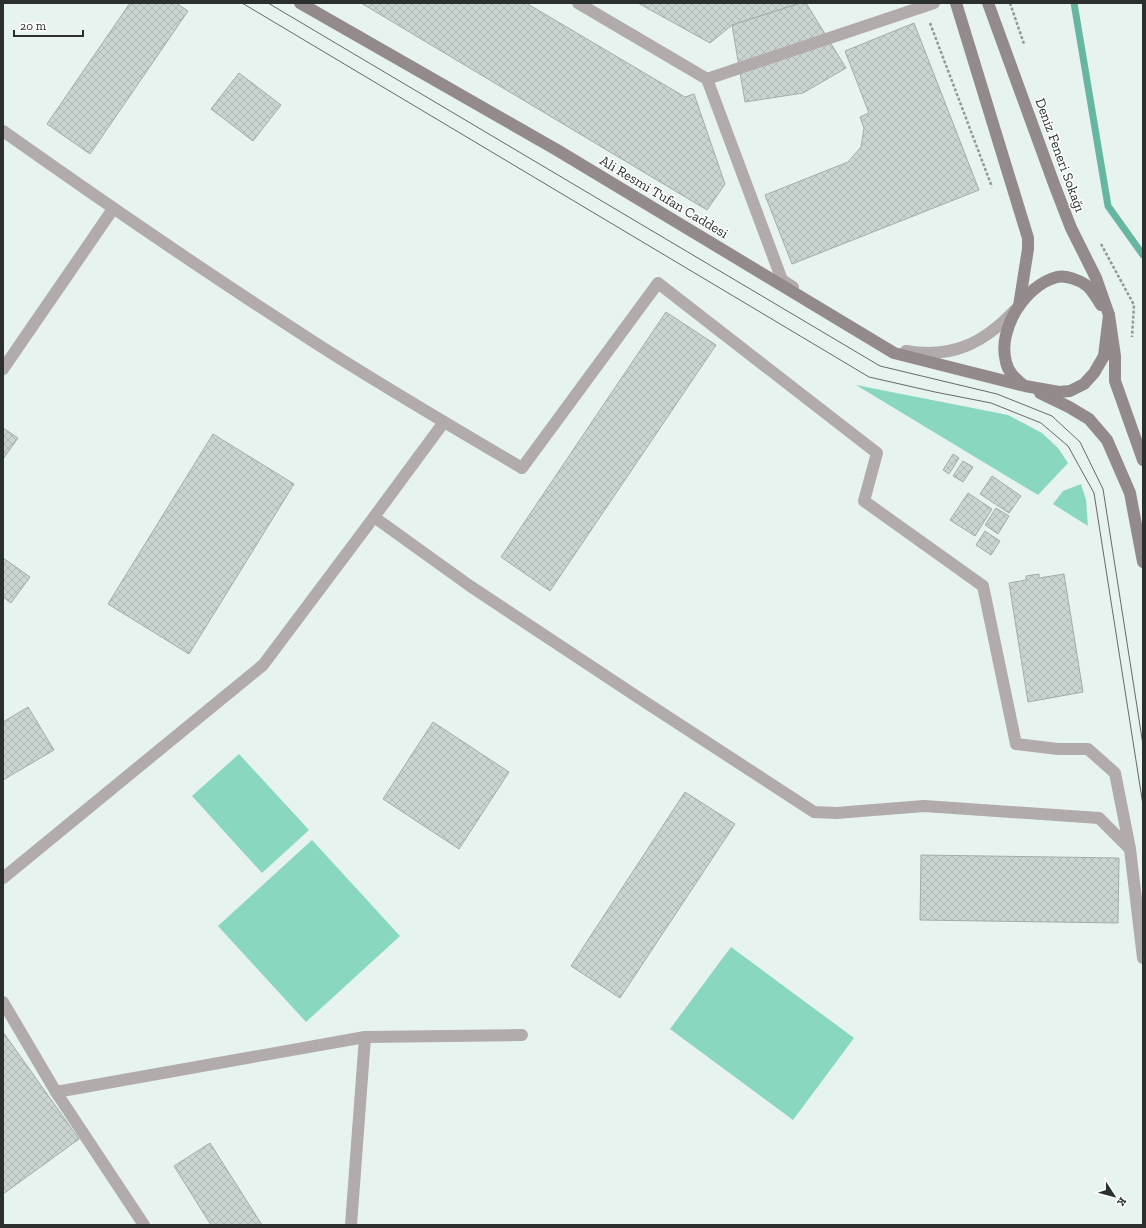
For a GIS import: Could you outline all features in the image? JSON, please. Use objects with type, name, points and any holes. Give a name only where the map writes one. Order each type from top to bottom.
[{"type":"main road","name":"Ali Resmi Tufan Caddesi","points":[[300,3],[557,150],[894,353],[1025,386]]},
{"type":"main road","name":"Deniz Feneri Sokağı","points":[[956,3],[1028,238],[1028,249],[1019,306]]},
{"type":"main road","name":"Deniz Feneri Sokağı","points":[[988,3],[1071,228],[1096,278],[1109,315],[1115,356],[1115,381],[1143,460]]},
{"type":"main road","name":"Deniz Feneri Sokağı","points":[[1109,315],[1088,286],[1072,278],[1058,277],[1044,283],[1034,289],[1019,306],[1008,326],[1004,344],[1006,362],[1012,375],[1025,386],[1089,418],[1107,440],[1130,494],[1143,562]]},
{"type":"main road","points":[[1025,386],[1059,392],[1070,390],[1084,384],[1094,373],[1104,356],[1109,315]]},
{"type":"lane","points":[[578,3],[707,79],[782,280],[897,349],[921,354],[958,350],[987,336],[1002,324],[1019,306]]},
{"type":"lane","points":[[707,79],[928,5]]},
{"type":"lane","points":[[3,131],[113,209],[294,330],[522,468],[658,283],[877,453],[864,501],[983,586],[1016,744],[1058,749],[1088,749],[1115,773],[1130,849],[1143,958]]},
{"type":"lane","points":[[3,369],[113,209]]},
{"type":"lane","points":[[3,878],[264,665],[444,422]]},
{"type":"lane","points":[[374,517],[483,595],[814,812],[836,813],[924,806],[1100,818],[1130,849]]},
{"type":"lane","points":[[3,1002],[56,1092],[144,1225]]},
{"type":"lane","points":[[56,1092],[365,1037],[522,1035]]},
{"type":"lane","points":[[350,1225],[365,1037]]},
{"type":"path","points":[[928,5],[992,187]]},
{"type":"green space","points":[[856,385],[1008,415],[1042,433],[1058,448],[1068,463],[1038,495]]},
{"type":"green space","points":[[1081,484],[1086,500],[1088,526],[1053,504],[1063,491]]},
{"type":"green space","points":[[239,754],[309,830],[262,873],[192,796]]},
{"type":"green space","points":[[312,840],[400,936],[306,1022],[218,926]]},
{"type":"green space","points":[[731,947],[854,1038],[793,1120],[670,1029]]},
{"type":"building","points":[[130,3],[176,3],[188,11],[90,154],[47,124]]},
{"type":"building","points":[[361,3],[526,3],[685,97],[694,94],[725,184],[707,210]]},
{"type":"building","points":[[638,3],[801,3],[732,25],[710,43]]},
{"type":"building","points":[[801,3],[806,3],[846,68],[803,93],[745,102],[732,25]]},
{"type":"building","points":[[914,23],[979,190],[792,264],[765,195],[848,162],[861,147],[864,128],[860,117],[869,113],[845,51]]},
{"type":"building","points":[[239,73],[281,105],[253,141],[211,109]]},
{"type":"building","points":[[666,312],[716,345],[550,591],[501,557]]},
{"type":"building","points":[[3,428],[18,438],[3,459]]},
{"type":"building","points":[[213,434],[294,484],[189,654],[108,604]]},
{"type":"building","points":[[953,454],[959,458],[949,474],[943,470]]},
{"type":"building","points":[[963,461],[973,467],[963,482],[953,476]]},
{"type":"building","points":[[992,476],[1021,496],[1009,513],[980,494]]},
{"type":"building","points":[[968,493],[992,509],[975,536],[950,520]]},
{"type":"building","points":[[996,508],[1009,516],[998,534],[985,525]]},
{"type":"building","points":[[985,531],[1000,541],[991,555],[976,545]]},
{"type":"building","points":[[3,558],[30,577],[11,603],[3,597]]},
{"type":"building","points":[[1039,574],[1039,578],[1064,574],[1083,692],[1028,702],[1009,583],[1026,580],[1026,576]]},
{"type":"building","points":[[28,707],[54,750],[3,780],[3,722]]},
{"type":"building","points":[[433,722],[509,772],[459,849],[383,799]]},
{"type":"building","points":[[685,792],[735,824],[620,998],[571,966]]},
{"type":"building","points":[[921,855],[1119,858],[1118,923],[920,920]]},
{"type":"building","points":[[3,1032],[79,1139],[3,1194]]},
{"type":"building","points":[[210,1143],[262,1225],[211,1225],[174,1166]]},
{"type":"waterway","points":[[1074,3],[1108,206],[1143,255]]},
{"type":"tram line","points":[[242,3],[869,377],[991,403],[1041,423],[1068,446],[1094,493],[1143,805]]},
{"type":"tram line","points":[[268,3],[880,366],[997,394],[1052,416],[1080,442],[1103,489],[1143,745]]}]
